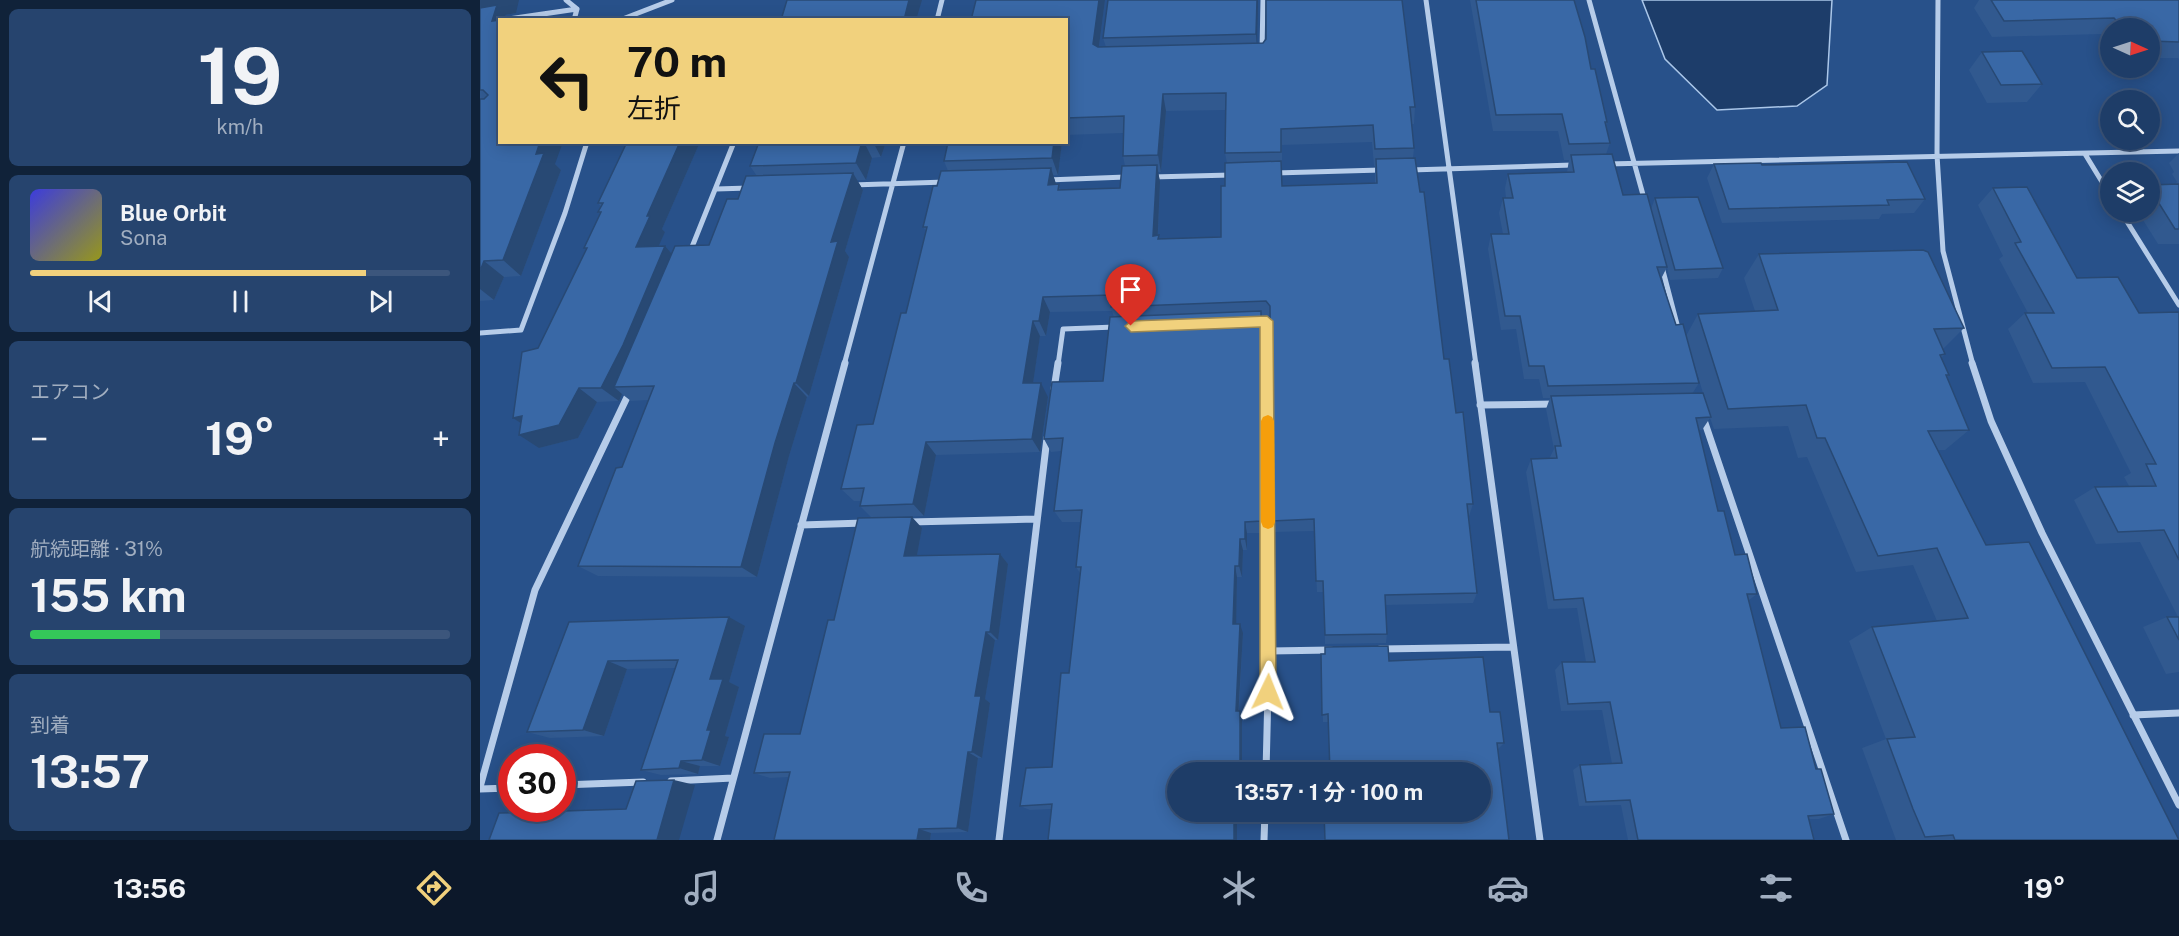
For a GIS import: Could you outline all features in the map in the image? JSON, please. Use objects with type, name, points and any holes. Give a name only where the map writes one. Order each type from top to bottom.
[{"type":"street","points":[[566,0],[577,9]]},
{"type":"street","points":[[625,18],[672,0]]},
{"type":"street","points":[[938,18],[942,0]]},
{"type":"street","points":[[1262,56],[1263,0]]},
{"type":"street","points":[[1426,0],[1540,840]]},
{"type":"street","points":[[1589,0],[1646,208]]},
{"type":"street","points":[[1938,0],[1937,155],[1943,251],[1965,342],[1991,422],[2042,533],[2179,804]]},
{"type":"street","points":[[516,18],[577,9]]},
{"type":"street","points":[[575,18],[577,9]]},
{"type":"street","points":[[480,333],[521,330],[565,213],[586,144]]},
{"type":"street","points":[[688,255],[733,144]]},
{"type":"street","points":[[717,840],[903,144]]},
{"type":"street","points":[[1599,164],[2179,151]]},
{"type":"street","points":[[2085,154],[2100,179]]},
{"type":"street","points":[[1401,170],[1576,165]]},
{"type":"street","points":[[1271,173],[1389,170]]},
{"type":"street","points":[[1141,177],[1236,174]]},
{"type":"street","points":[[1035,180],[1130,177]]},
{"type":"street","points":[[846,185],[952,182]]},
{"type":"street","points":[[716,189],[752,188]]},
{"type":"street","points":[[2127,222],[2179,305]]},
{"type":"street","points":[[1659,254],[1683,344]]},
{"type":"street","points":[[1243,322],[1267,321],[1269,651],[1266,762]]},
{"type":"street","points":[[1053,396],[1063,329],[1123,327]]},
{"type":"street","points":[[498,788],[480,788],[535,590],[632,387]]},
{"type":"street","points":[[1480,405],[1560,404]]},
{"type":"street","points":[[1702,412],[1846,840]]},
{"type":"street","points":[[999,840],[1036,519],[1049,430]]},
{"type":"street","points":[[907,522],[1036,519]]},
{"type":"street","points":[[801,525],[872,523]]},
{"type":"street","points":[[1374,650],[1513,647]]},
{"type":"street","points":[[1269,651],[1339,650]]},
{"type":"street","points":[[2133,715],[2179,713]]},
{"type":"street","points":[[665,781],[734,778]]},
{"type":"street","points":[[576,784],[654,781]]},
{"type":"street","points":[[1264,840],[1265,822]]},
{"type":"water","points":[[1642,0],[1832,0],[1827,85],[1797,106],[1717,110],[1665,59]]},
{"type":"building","points":[[787,0],[909,0],[904,18],[782,18]]},
{"type":"building","points":[[976,0],[1099,0],[1093,44],[1098,47],[1263,43],[1266,39],[1266,0],[1402,0],[1415,107],[1410,107],[1414,148],[1375,149],[1373,125],[1281,129],[1281,152],[1225,153],[1226,93],[1163,94],[1158,155],[1123,156],[1124,116],[1068,118],[1068,18],[972,18]]},
{"type":"building","points":[[1108,0],[1257,0],[1256,34],[1103,38]]},
{"type":"building","points":[[1476,0],[1574,0],[1585,37],[1591,69],[1595,69],[1610,143],[1569,144],[1562,114],[1496,115]]},
{"type":"building","points":[[1991,0],[2179,0],[2179,42],[2160,41],[2160,18],[2004,21]]},
{"type":"building","points":[[497,5],[492,21],[498,20],[498,144],[539,144],[536,154],[544,153],[503,260],[484,261],[480,271],[480,99],[488,95],[480,90],[480,8]]},
{"type":"building","points":[[2022,51],[2042,84],[2001,85],[1982,52]]},
{"type":"building","points":[[626,144],[679,144],[647,216],[650,216],[636,247],[665,246],[623,345],[601,388],[579,388],[559,425],[519,435],[522,416],[513,418],[522,352],[538,348],[587,248],[584,248],[601,212],[598,212],[603,203],[598,203]]},
{"type":"building","points":[[758,144],[861,144],[856,163],[750,166]]},
{"type":"building","points":[[948,144],[1054,144],[1052,158],[944,161]]},
{"type":"building","points":[[1612,154],[1623,195],[1647,194],[1667,267],[1657,267],[1676,325],[1683,324],[1699,383],[1548,386],[1544,366],[1529,366],[1520,316],[1505,316],[1491,234],[1509,234],[1503,198],[1513,198],[1508,174],[1574,172],[1571,155]]},
{"type":"building","points":[[1415,158],[1420,192],[1424,192],[1444,359],[1449,359],[1456,413],[1463,412],[1473,504],[1467,504],[1477,593],[1385,595],[1387,634],[1325,635],[1323,581],[1316,581],[1314,519],[1272,521],[1270,306],[1266,301],[1111,307],[1112,295],[1043,297],[1039,321],[1033,321],[1023,383],[1041,383],[1032,439],[926,442],[913,504],[860,506],[864,488],[841,489],[857,425],[873,424],[901,313],[906,313],[927,227],[923,227],[933,186],[937,186],[941,171],[1051,168],[1048,185],[1059,184],[1058,190],[1120,188],[1122,166],[1157,165],[1153,236],[1159,235],[1158,239],[1221,237],[1221,186],[1225,186],[1225,163],[1281,161],[1282,186],[1377,183],[1376,159]]},
{"type":"building","points":[[1907,162],[1925,199],[1887,200],[1889,205],[1729,209],[1714,164],[1761,163],[1762,165]]},
{"type":"building","points":[[853,173],[831,242],[838,241],[796,383],[794,383],[775,443],[741,567],[578,566],[616,468],[622,467],[654,386],[614,387],[675,246],[709,245],[727,199],[738,199],[746,176]]},
{"type":"building","points":[[2179,184],[2179,229],[2175,229],[2160,205],[2160,185]]},
{"type":"building","points":[[2027,187],[2077,278],[2118,277],[2139,313],[2179,312],[2179,560],[2164,530],[2118,532],[2095,487],[2156,486],[2146,464],[2156,464],[2105,367],[2052,368],[2025,313],[2054,313],[2015,243],[2021,242],[1993,188]]},
{"type":"building","points":[[1698,197],[1723,268],[1675,270],[1655,198]]},
{"type":"building","points":[[1923,250],[1928,252],[1964,328],[1934,329],[1945,354],[1940,355],[1949,375],[1946,375],[1969,430],[1928,431],[1986,545],[2029,542],[2179,840],[1955,840],[1953,835],[1925,837],[1887,739],[1915,737],[1872,627],[1968,618],[1937,548],[1878,556],[1825,438],[1817,438],[1806,405],[1728,409],[1698,314],[1778,310],[1759,254]]},
{"type":"building","points":[[1261,311],[1261,521],[1245,522],[1245,539],[1240,539],[1239,566],[1235,566],[1233,624],[1240,624],[1236,711],[1240,711],[1240,761],[1167,762],[1167,822],[1234,822],[1234,840],[1048,840],[1052,804],[1020,806],[1026,768],[1052,767],[1061,673],[1069,673],[1081,567],[1076,567],[1082,510],[1054,511],[1063,438],[1044,439],[1052,382],[1103,381],[1110,317]]},
{"type":"building","points":[[1703,393],[1711,417],[1696,418],[1718,511],[1724,511],[1735,555],[1747,554],[1757,594],[1747,594],[1781,728],[1805,727],[1816,769],[1821,769],[1834,814],[1808,816],[1814,840],[1638,840],[1630,800],[1586,802],[1580,765],[1622,763],[1610,702],[1568,704],[1562,662],[1595,662],[1583,598],[1554,600],[1531,459],[1557,458],[1555,446],[1561,446],[1551,396]]},
{"type":"building","points":[[912,517],[904,556],[1000,554],[990,632],[986,632],[975,696],[981,696],[972,752],[968,752],[957,828],[919,829],[917,840],[774,840],[790,772],[754,773],[764,734],[800,734],[828,620],[834,620],[858,518]]},
{"type":"building","points":[[729,617],[710,679],[723,679],[707,730],[711,730],[702,760],[681,761],[679,768],[641,770],[678,660],[608,661],[583,730],[527,732],[569,622]]},
{"type":"building","points":[[2167,617],[2179,617],[2179,640]]},
{"type":"building","points":[[1388,646],[1389,661],[1483,657],[1490,712],[1500,712],[1504,743],[1497,743],[1509,840],[1325,840],[1324,822],[1491,822],[1491,762],[1330,762],[1328,714],[1322,715],[1321,654],[1325,654],[1325,647]]},
{"type":"building","points":[[674,780],[657,840],[489,840],[498,816],[498,822],[576,822],[576,811],[626,809],[636,781]]},
{"type":"slow traffic","points":[[1268,421],[1268,522]]},
{"type":"route","points":[[1131,326],[1267,321],[1268,692]]}]
